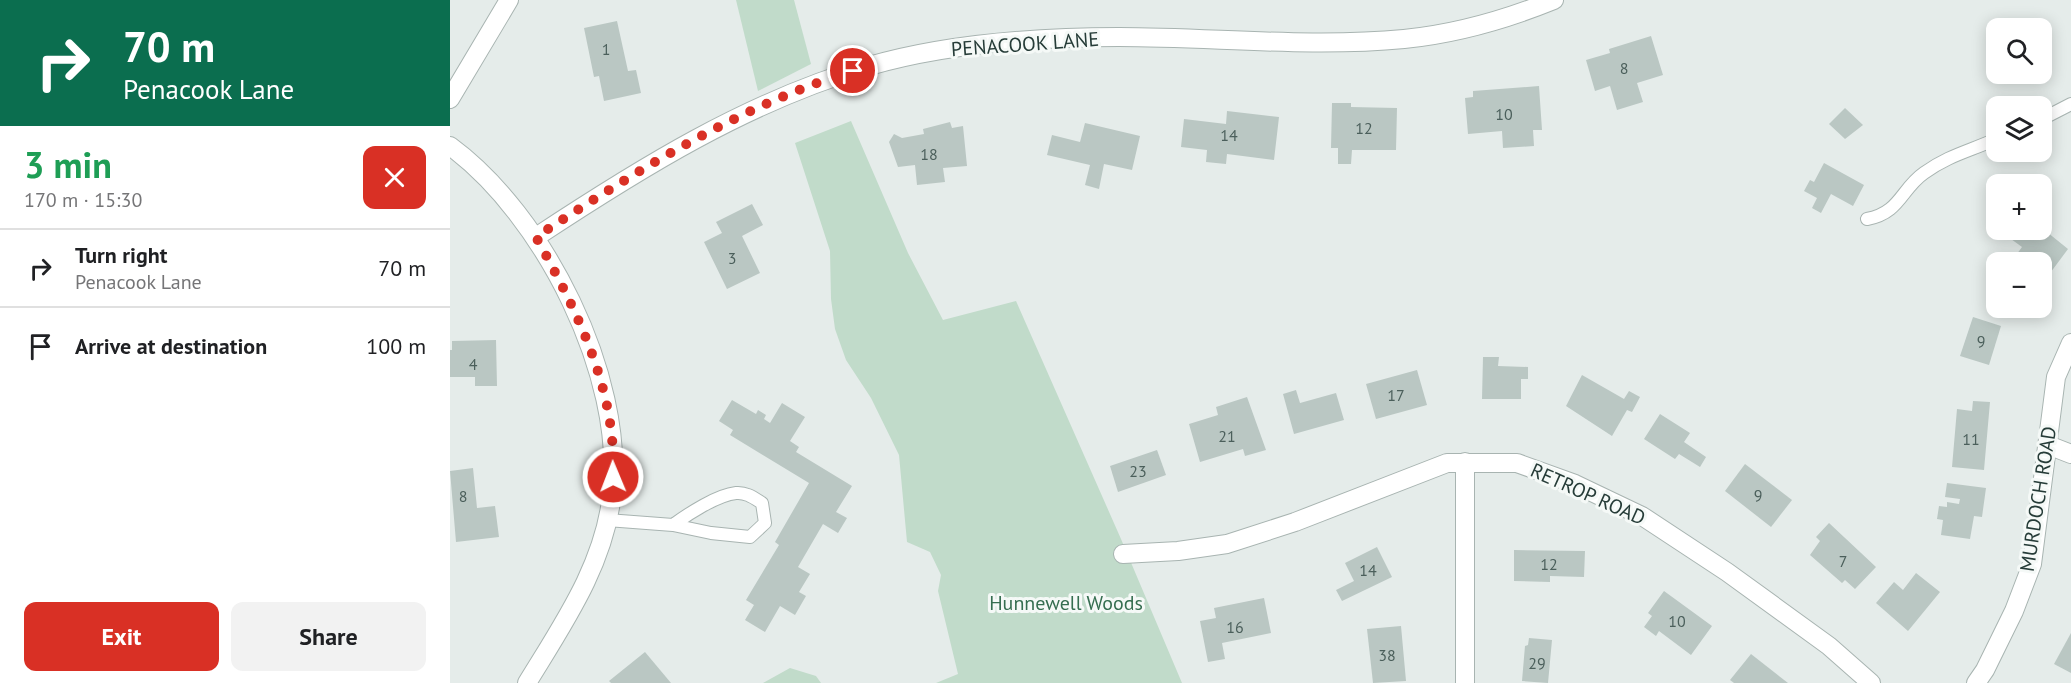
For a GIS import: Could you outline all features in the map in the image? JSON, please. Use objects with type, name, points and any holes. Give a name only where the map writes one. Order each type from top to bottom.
[{"type":"street","points":[[450,99],[508,0]]},
{"type":"street","name":"PENACOOK LANE","points":[[536,237],[639,171],[717,129],[835,76],[904,57],[987,44],[1073,38],[1132,37],[1330,42],[1405,39],[1476,25],[1554,0]]},
{"type":"street","points":[[450,146],[496,187],[536,237],[583,331],[605,395],[611,426],[614,460],[612,494],[596,557],[584,585],[527,683]]},
{"type":"street","name":"MURDOCH ROAD","points":[[1976,683],[1985,670],[2014,611],[2032,564],[2056,377],[2071,343]]},
{"type":"street","points":[[2048,445],[2071,454]]},
{"type":"street","points":[[1465,462],[1465,683]]},
{"type":"street","name":"RETROP ROAD","points":[[1123,554],[1178,551],[1227,544],[1295,522],[1447,463],[1517,463],[1575,484],[1642,516],[1727,572],[1829,646],[1871,683]]},
{"type":"lane","points":[[2052,114],[2071,104]]},
{"type":"lane","points":[[1868,219],[1881,217],[1894,206],[1921,175],[1949,157],[1986,143]]},
{"type":"lane","points":[[607,520],[673,525],[711,533],[750,537],[765,523],[762,504],[751,496],[737,493],[716,500],[686,515],[673,525]]},
{"type":"green space","points":[[736,0],[794,0],[811,64],[758,91]]},
{"type":"green space","name":"Hunnewell Woods","points":[[851,121],[908,253],[943,320],[1016,301],[1182,683],[936,683],[958,674],[938,591],[941,575],[930,552],[907,542],[899,455],[871,398],[846,360],[835,329],[831,299],[830,251],[795,143]]},
{"type":"green space","points":[[790,668],[816,676],[821,683],[763,683]]},
{"type":"building","points":[[617,21],[628,71],[636,70],[641,93],[604,101],[599,76],[594,77],[584,28]]},
{"type":"building","points":[[1651,36],[1663,75],[1637,83],[1643,102],[1617,110],[1610,86],[1595,91],[1586,60],[1610,53],[1609,49]]},
{"type":"building","points":[[1539,86],[1542,130],[1533,130],[1534,146],[1503,148],[1502,131],[1468,134],[1465,98],[1473,97],[1473,91]]},
{"type":"building","points":[[1332,103],[1351,103],[1351,107],[1397,108],[1396,150],[1352,150],[1351,164],[1338,164],[1338,148],[1331,148]]},
{"type":"building","points":[[1845,108],[1863,125],[1845,139],[1829,124]]},
{"type":"building","points":[[1227,111],[1279,117],[1274,160],[1227,154],[1226,164],[1206,162],[1207,150],[1181,147],[1184,119],[1226,124]]},
{"type":"building","points":[[950,122],[952,128],[963,126],[967,166],[943,168],[945,182],[917,185],[915,165],[898,167],[889,142],[894,134],[902,138],[924,134],[923,129]]},
{"type":"building","points":[[1085,123],[1140,136],[1132,170],[1104,164],[1099,189],[1085,185],[1090,165],[1047,155],[1052,135],[1080,142]]},
{"type":"building","points":[[1824,163],[1864,185],[1853,206],[1831,194],[1821,213],[1812,208],[1817,198],[1804,191],[1810,180],[1814,182]]},
{"type":"building","points":[[752,204],[763,225],[742,236],[760,273],[727,289],[704,242],[722,233],[716,222]]},
{"type":"building","points":[[2052,236],[2068,249],[2052,271],[2052,252],[2018,252],[2022,247],[2012,240],[2052,240]]},
{"type":"building","points":[[1973,317],[2001,326],[1989,365],[1960,356]]},
{"type":"building","points":[[496,340],[497,386],[475,386],[475,377],[450,377],[452,341]]},
{"type":"building","points":[[1483,357],[1499,357],[1498,366],[1528,367],[1528,379],[1521,379],[1521,399],[1482,399]]},
{"type":"building","points":[[1417,370],[1427,405],[1376,419],[1366,384]]},
{"type":"building","points":[[1582,375],[1624,399],[1629,391],[1640,397],[1632,412],[1627,410],[1612,436],[1566,406]]},
{"type":"building","points":[[1296,390],[1300,403],[1336,393],[1344,420],[1294,434],[1283,394]]},
{"type":"building","points":[[1247,397],[1266,450],[1245,456],[1243,449],[1200,462],[1189,424],[1218,415],[1216,407]]},
{"type":"building","points":[[732,400],[756,414],[758,410],[766,415],[764,419],[770,423],[782,403],[805,417],[790,441],[799,447],[796,452],[852,486],[836,512],[847,518],[838,533],[823,524],[798,567],[810,574],[799,592],[806,596],[795,615],[780,606],[765,632],[745,620],[754,605],[746,600],[779,545],[775,542],[809,483],[730,435],[733,430],[719,421]]},
{"type":"building","points":[[1973,401],[1990,402],[1984,470],[1952,467],[1957,409],[1972,411]]},
{"type":"building","points":[[1660,414],[1690,433],[1684,442],[1706,457],[1700,467],[1679,454],[1675,459],[1644,439]]},
{"type":"building","points":[[1157,450],[1166,475],[1118,492],[1110,466]]},
{"type":"building","points":[[1745,464],[1792,500],[1771,527],[1725,491]]},
{"type":"building","points":[[473,468],[477,508],[495,506],[499,537],[456,542],[450,471]]},
{"type":"building","points":[[1947,483],[1986,488],[1982,517],[1974,516],[1970,539],[1941,535],[1943,520],[1937,519],[1939,506],[1947,507],[1947,502],[1959,504],[1960,499],[1945,497]]},
{"type":"building","points":[[1829,523],[1876,567],[1855,589],[1845,580],[1842,583],[1810,555],[1820,541],[1816,537]]},
{"type":"building","points":[[1377,547],[1392,577],[1342,601],[1336,590],[1354,581],[1345,563]]},
{"type":"building","points":[[1514,550],[1585,551],[1584,577],[1550,576],[1550,582],[1514,581]]},
{"type":"building","points":[[1916,573],[1940,592],[1908,631],[1876,603],[1894,582],[1903,590]]},
{"type":"building","points":[[1664,591],[1712,626],[1691,655],[1659,631],[1656,636],[1644,627],[1652,616],[1648,613]]},
{"type":"building","points":[[1264,598],[1271,633],[1222,643],[1225,659],[1208,662],[1200,621],[1216,618],[1214,608]]},
{"type":"building","points":[[1401,626],[1406,681],[1373,683],[1367,629]]},
{"type":"building","points":[[2071,633],[2071,673],[2054,664]]},
{"type":"building","points":[[1529,638],[1552,640],[1548,683],[1522,681],[1525,646],[1528,645]]},
{"type":"building","points":[[645,652],[671,683],[611,683],[609,681]]},
{"type":"building","points":[[1751,654],[1788,683],[1734,683],[1730,680]]},
{"type":"route","points":[[613,477],[611,426],[595,362],[569,300],[536,237],[595,198],[677,149],[756,110],[835,76],[853,71]]}]
